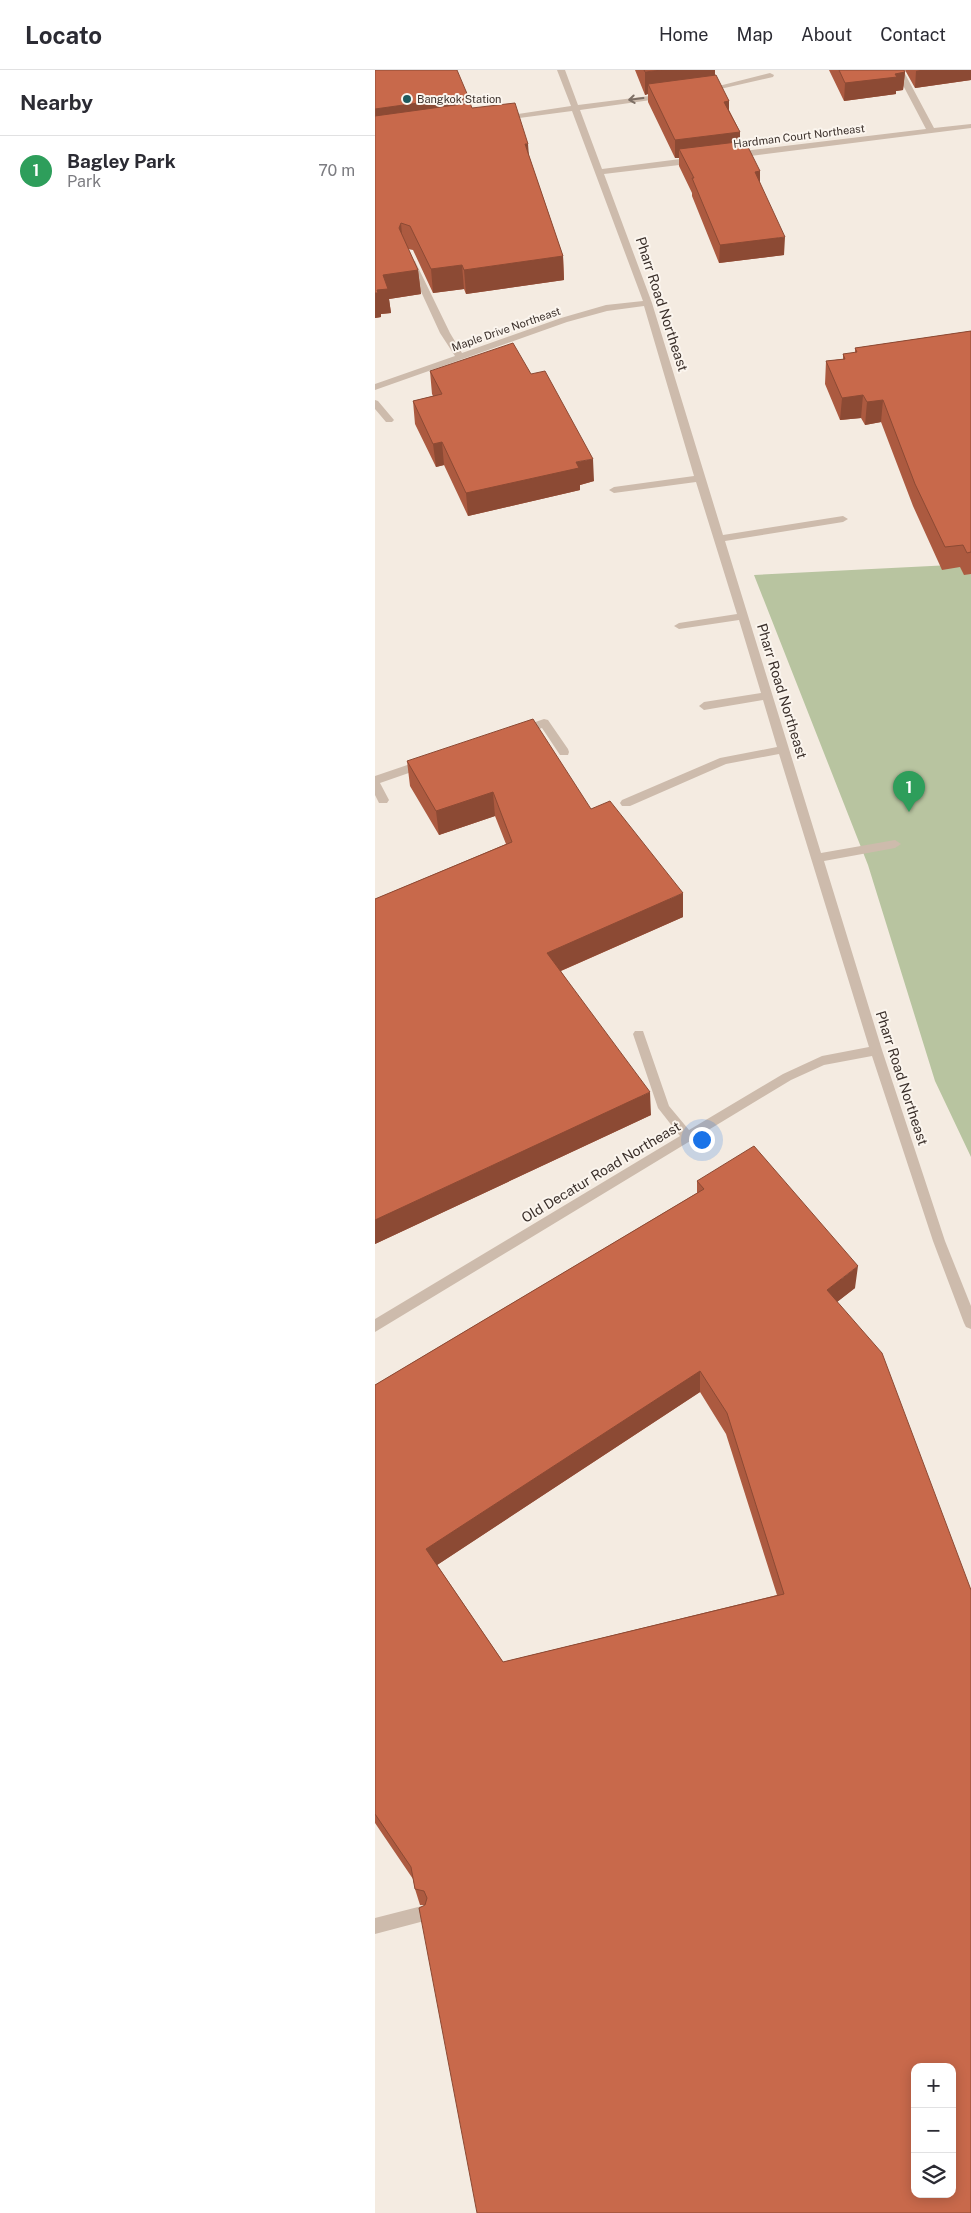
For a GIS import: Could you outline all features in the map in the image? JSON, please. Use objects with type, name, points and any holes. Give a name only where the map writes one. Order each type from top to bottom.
[{"type":"street","name":"Pharr Road Northeast","points":[[561,70],[648,303],[767,696],[819,858],[876,1050],[939,1241],[971,1323]]},
{"type":"street","points":[[899,70],[931,131]]},
{"type":"street","points":[[701,91],[770,75]]},
{"type":"street","points":[[499,119],[673,94]]},
{"type":"street","name":"Hardman Court Northeast","points":[[729,156],[971,126]]},
{"type":"street","points":[[600,172],[709,158]]},
{"type":"street","points":[[407,251],[445,332],[460,357]]},
{"type":"street","name":"Maple Drive Northeast","points":[[375,387],[564,320],[606,308],[648,303]]},
{"type":"street","points":[[375,403],[389,420]]},
{"type":"street","points":[[614,490],[700,478]]},
{"type":"street","points":[[719,539],[843,519]]},
{"type":"street","points":[[679,626],[743,616]]},
{"type":"street","points":[[704,706],[767,696]]},
{"type":"street","points":[[515,733],[544,723],[564,752]]},
{"type":"street","points":[[626,803],[724,761],[784,749]]},
{"type":"street","points":[[383,800],[375,782],[431,761]]},
{"type":"street","points":[[819,858],[895,844]]},
{"type":"street","points":[[639,1034],[663,1108],[688,1137]]},
{"type":"street","name":"Old Decatur Road Northeast","points":[[375,1326],[787,1077],[822,1061],[876,1050]]},
{"type":"street","points":[[375,1926],[422,1914]]},
{"type":"green space","points":[[971,564],[971,1157],[935,1081],[868,865],[754,575]]},
{"type":"building","name":"Bangkok Station","points":[[375,70],[457,70],[468,96],[375,109]]},
{"type":"building","points":[[644,70],[662,70],[645,72]]},
{"type":"building","points":[[839,70],[904,70],[905,72],[895,74],[897,77],[845,83]]},
{"type":"building","points":[[716,75],[729,101],[724,102],[740,132],[675,140],[648,84]]},
{"type":"building","points":[[470,103],[472,108],[515,103],[528,144],[525,144],[563,256],[464,270],[462,265],[431,269],[410,226],[401,223],[399,228],[418,270],[383,275],[388,289],[377,290],[378,293],[375,293],[375,116]]},
{"type":"building","points":[[745,141],[760,171],[755,172],[785,237],[720,245],[692,178],[694,178],[679,149]]},
{"type":"building","points":[[971,331],[971,552],[967,553],[963,545],[945,547],[915,484],[883,400],[867,402],[863,395],[842,398],[826,361],[845,359],[843,354],[857,352],[855,348]]},
{"type":"building","points":[[513,343],[531,374],[545,371],[593,459],[576,462],[579,468],[466,493],[442,442],[433,444],[413,401],[442,394],[430,371]]},
{"type":"building","points":[[533,719],[591,809],[610,801],[683,893],[547,953],[650,1092],[375,1220],[375,899],[512,842],[493,792],[436,811],[407,761]]},
{"type":"building","points":[[754,1146],[858,1266],[827,1290],[882,1353],[971,1590],[971,2213],[477,2213],[419,1908],[425,1905],[427,1898],[424,1891],[415,1889],[411,1867],[375,1814],[375,1385],[704,1189],[697,1181]],"holes":[[[700,1371],[727,1413],[784,1594],[503,1662],[426,1549]]]},
{"type":"place","name":"Bangkok Station","points":[[407,99]]},
{"type":"place","name":"Bagley Park","points":[[909,812]]}]
